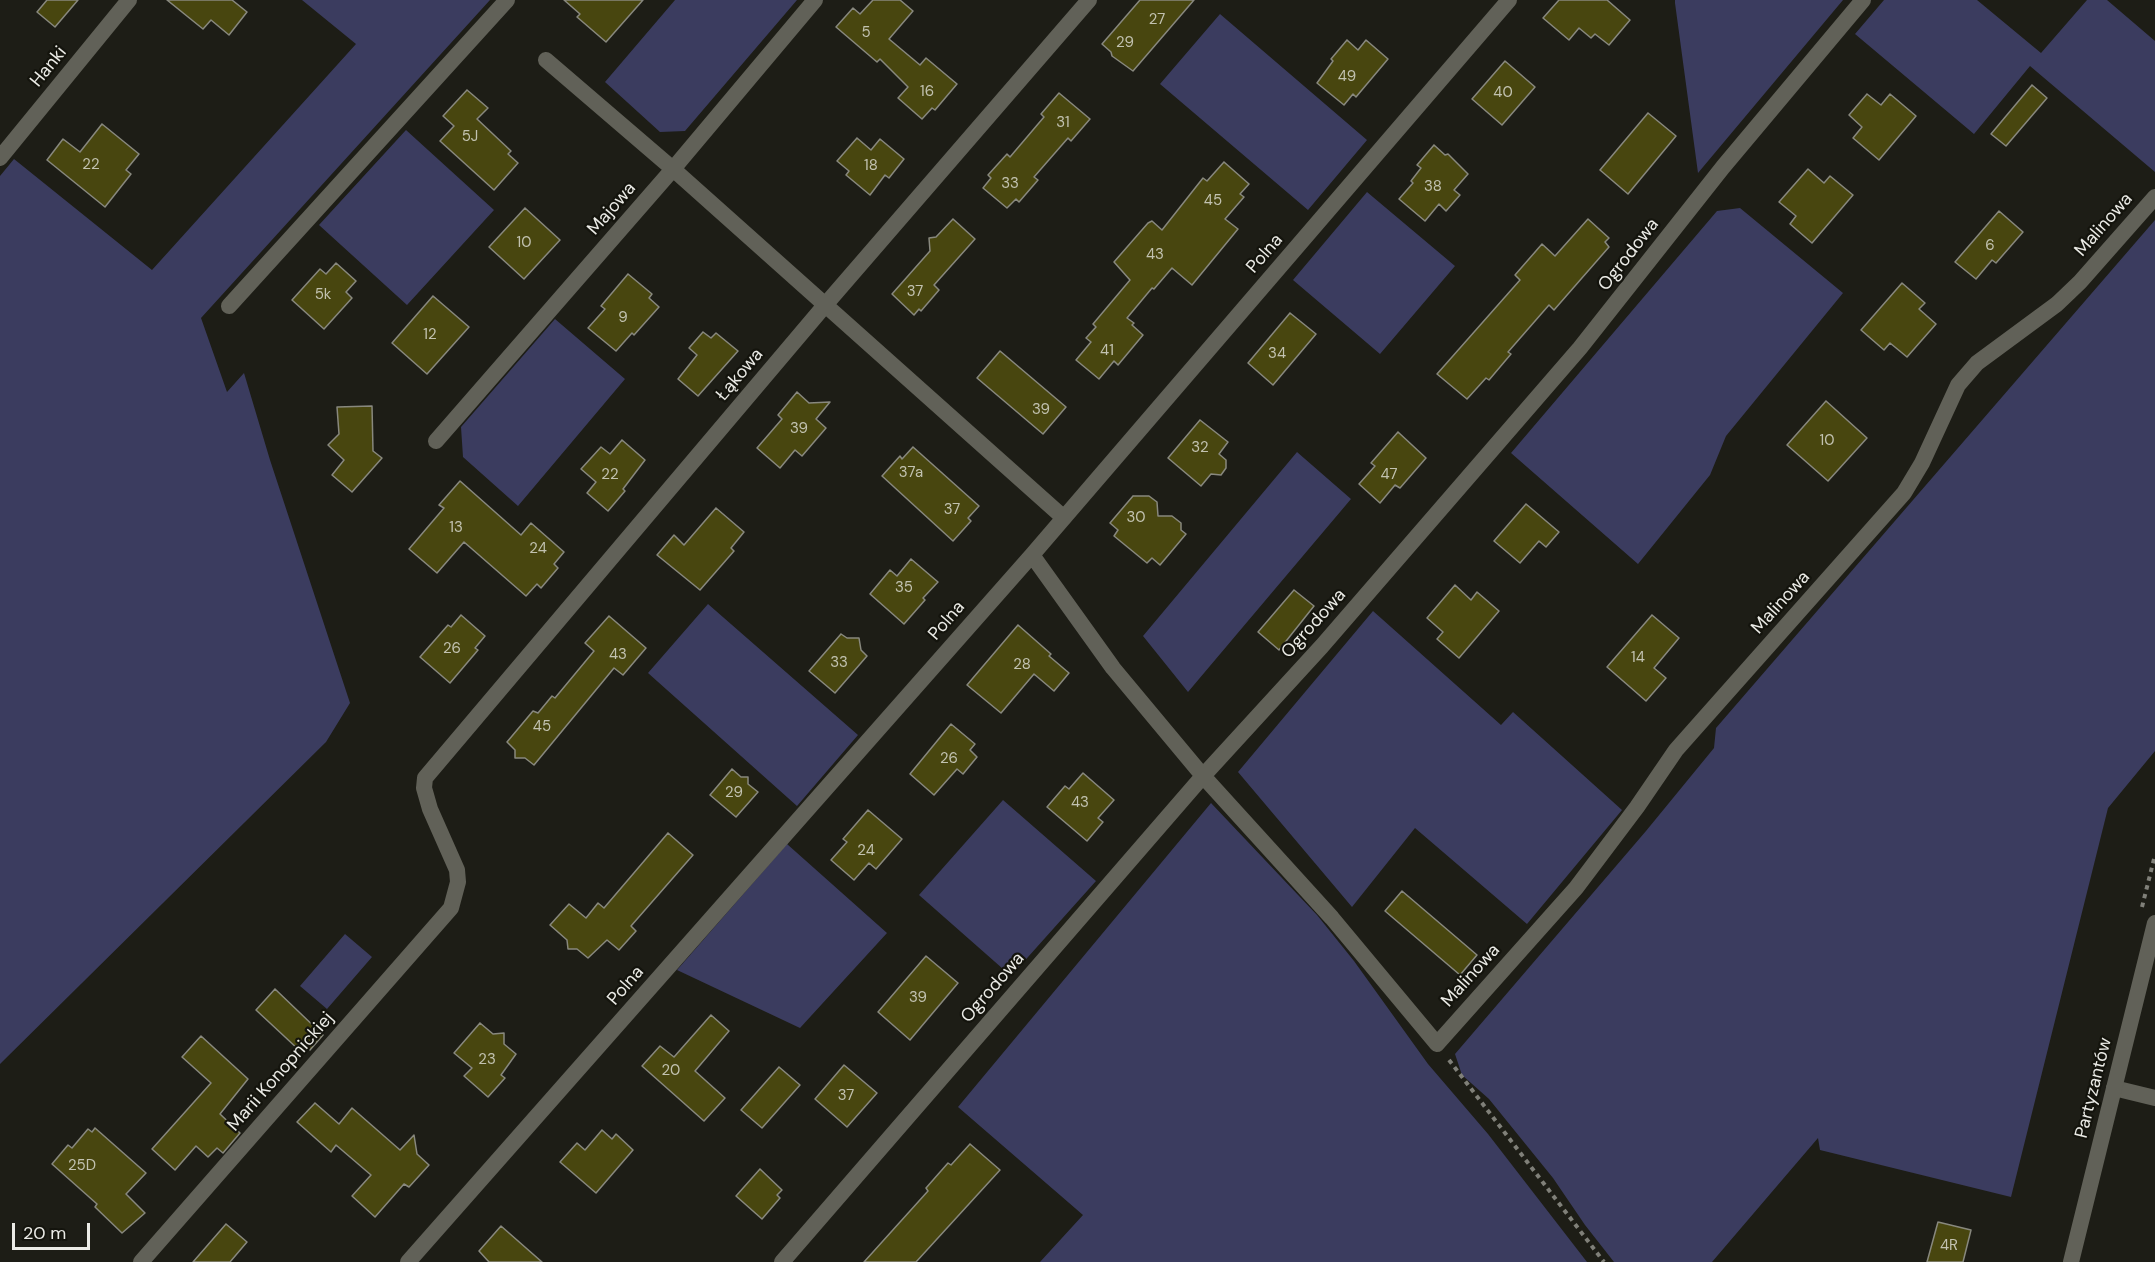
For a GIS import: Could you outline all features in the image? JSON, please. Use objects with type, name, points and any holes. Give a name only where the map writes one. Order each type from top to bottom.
[{"type":"street","name":"Hanki","points":[[0,158],[129,0]]},
{"type":"street","points":[[229,306],[507,0]]},
{"type":"street","name":"Majowa","points":[[436,441],[673,169],[815,0]]},
{"type":"street","name":"Łąkowa","points":[[450,908],[456,895],[457,870],[430,809],[424,788],[425,778],[826,304],[1089,0]]},
{"type":"street","name":"Polna","points":[[408,1262],[1032,555],[1509,0]]},
{"type":"street","name":"Ogrodowa","points":[[782,1262],[1203,776],[1322,646],[1580,348],[1723,167],[1863,0]]},
{"type":"street","points":[[546,60],[826,304],[1064,518]]},
{"type":"street","name":"Malinowa","points":[[1437,1044],[1576,888],[1637,807],[1676,750],[1904,493],[1922,463],[1958,385],[1977,363],[2057,304],[2080,282],[2155,196]]},
{"type":"street","points":[[1032,555],[1113,668],[1203,776],[1332,918],[1437,1044]]},
{"type":"street","name":"Marii Konopnickiej","points":[[141,1262],[450,908]]},
{"type":"street","name":"Partyzantów","points":[[2071,1262],[2155,923]]},
{"type":"street","points":[[2114,1088],[2155,1098]]},
{"type":"path","points":[[1437,1044],[1604,1262]]},
{"type":"shaded area","points":[[302,0],[490,0],[201,318],[227,392],[244,373],[270,460],[350,703],[326,742],[0,1064],[0,176],[14,159],[152,270],[356,44]]},
{"type":"shaded area","points":[[675,0],[797,0],[685,131],[660,132],[605,82]]},
{"type":"shaded area","points":[[1675,0],[1843,0],[1698,173],[1675,3]]},
{"type":"shaded area","points":[[1884,0],[1977,0],[2041,53],[2087,0],[2107,0],[2155,41],[2155,172],[2030,66],[1974,134],[1855,34]]},
{"type":"shaded area","points":[[1220,14],[1367,140],[1308,210],[1160,84]]},
{"type":"shaded area","points":[[406,130],[494,210],[407,305],[319,225]]},
{"type":"shaded area","points":[[1367,192],[1455,266],[1380,354],[1293,280]]},
{"type":"shaded area","points":[[1740,208],[1843,293],[1726,436],[1710,475],[1638,564],[1511,453],[1717,211]]},
{"type":"shaded area","points":[[2155,220],[2155,751],[2108,808],[2011,1197],[1820,1150],[1818,1138],[1712,1262],[1614,1262],[1553,1178],[1489,1099],[1462,1075],[1455,1054],[1714,748],[1716,728]]},
{"type":"shaded area","points":[[555,319],[625,379],[518,506],[463,457],[461,427]]},
{"type":"shaded area","points":[[1297,452],[1351,499],[1188,692],[1143,636]]},
{"type":"shaded area","points":[[708,604],[858,735],[797,806],[648,673]]},
{"type":"shaded area","points":[[1373,611],[1501,725],[1513,712],[1622,810],[1527,924],[1415,828],[1352,907],[1238,772]]},
{"type":"shaded area","points":[[1003,800],[1096,881],[1011,976],[919,895]]},
{"type":"shaded area","points":[[1211,803],[1317,915],[1354,961],[1428,1064],[1488,1134],[1587,1262],[1040,1262],[1083,1215],[958,1107]]},
{"type":"shaded area","points":[[787,844],[887,933],[800,1028],[677,970]]},
{"type":"shaded area","points":[[345,934],[372,957],[327,1009],[300,986]]},
{"type":"building","points":[[47,0],[78,0],[55,27],[37,12]]},
{"type":"building","points":[[167,0],[232,0],[247,12],[229,35],[211,20],[203,29]]},
{"type":"building","points":[[564,0],[643,0],[606,42],[577,17],[580,14]]},
{"type":"building","points":[[873,0],[900,0],[913,11],[889,39],[920,65],[926,58],[957,84],[935,110],[932,108],[922,119],[898,98],[908,87],[880,59],[877,62],[836,27],[853,8],[860,14]]},
{"type":"building","points":[[1140,0],[1194,0],[1133,71],[1112,56],[1102,44]]},
{"type":"building","points":[[1559,0],[1607,0],[1630,20],[1609,45],[1595,34],[1591,38],[1579,28],[1569,40],[1543,18]]},
{"type":"building","points":[[1347,40],[1358,50],[1366,40],[1388,59],[1356,97],[1353,94],[1344,105],[1317,83],[1333,61],[1331,59]]},
{"type":"building","points":[[1505,61],[1535,87],[1502,125],[1472,99]]},
{"type":"building","points":[[2032,85],[2047,98],[2006,146],[1991,134]]},
{"type":"building","points":[[467,90],[488,108],[477,119],[511,151],[508,154],[518,163],[494,190],[440,141],[454,126],[443,116]]},
{"type":"building","points":[[1059,93],[1090,119],[1071,141],[1068,138],[1034,177],[1038,180],[1019,202],[1016,199],[1007,208],[983,188],[991,178],[988,175],[1007,154],[1010,157],[1044,117],[1041,114]]},
{"type":"building","points":[[1867,94],[1881,105],[1890,94],[1916,116],[1879,160],[1853,138],[1862,127],[1849,115]]},
{"type":"building","points":[[1648,113],[1676,136],[1628,194],[1600,170]]},
{"type":"building","points":[[102,124],[139,154],[126,170],[131,174],[105,207],[47,160],[63,139],[80,152]]},
{"type":"building","points":[[857,138],[871,150],[880,139],[904,159],[889,178],[885,175],[870,195],[846,175],[849,171],[837,161]]},
{"type":"building","points":[[1434,145],[1445,155],[1448,154],[1468,174],[1454,190],[1460,195],[1446,211],[1439,204],[1425,221],[1399,199],[1413,183],[1411,181],[1421,168],[1417,165]]},
{"type":"building","points":[[1224,162],[1249,184],[1240,194],[1244,197],[1225,219],[1238,229],[1192,285],[1172,268],[1154,289],[1152,288],[1127,318],[1143,335],[1118,365],[1114,361],[1099,379],[1076,360],[1091,342],[1086,338],[1096,327],[1093,324],[1130,280],[1114,262],[1148,223],[1152,221],[1162,230],[1203,178],[1207,181]]},
{"type":"building","points":[[1808,169],[1824,183],[1830,176],[1853,195],[1812,243],[1790,224],[1796,216],[1779,202]]},
{"type":"building","points":[[525,208],[560,240],[524,279],[489,247]]},
{"type":"building","points":[[1999,211],[2023,232],[1996,263],[1992,260],[1976,279],[1955,262]]},
{"type":"building","points":[[953,219],[975,239],[934,285],[939,290],[921,311],[919,309],[914,315],[892,294],[930,251],[929,238],[936,237]]},
{"type":"building","points":[[1588,219],[1609,238],[1605,242],[1609,247],[1554,310],[1549,305],[1508,352],[1511,354],[1489,380],[1486,378],[1467,399],[1437,374],[1520,280],[1515,275],[1542,244],[1555,256]]},
{"type":"building","points":[[336,263],[356,281],[346,292],[352,298],[324,329],[292,300],[320,269],[326,274]]},
{"type":"building","points":[[628,274],[652,294],[649,298],[659,307],[616,351],[588,328],[605,309],[601,306]]},
{"type":"building","points":[[1902,283],[1925,303],[1919,309],[1936,324],[1907,357],[1890,343],[1884,350],[1861,330]]},
{"type":"building","points":[[433,296],[469,327],[427,374],[392,343]]},
{"type":"building","points":[[1290,313],[1316,334],[1273,385],[1248,363]]},
{"type":"building","points":[[703,332],[711,338],[716,333],[738,351],[698,396],[678,379],[697,355],[689,348]]},
{"type":"building","points":[[1000,351],[1066,407],[1043,434],[977,378]]},
{"type":"building","points":[[797,392],[809,403],[830,402],[816,419],[826,428],[802,456],[795,450],[780,468],[757,448],[782,419],[778,415]]},
{"type":"building","points":[[1826,401],[1867,438],[1828,481],[1787,445]]},
{"type":"building","points":[[372,406],[373,451],[382,458],[352,492],[332,475],[344,460],[328,445],[339,434],[337,407]]},
{"type":"building","points":[[1200,420],[1228,442],[1219,454],[1226,460],[1226,468],[1221,475],[1211,474],[1201,486],[1168,458]]},
{"type":"building","points":[[1398,432],[1426,458],[1400,488],[1395,485],[1380,503],[1359,484],[1375,466],[1371,463]]},
{"type":"building","points":[[622,440],[645,460],[623,489],[625,491],[608,511],[587,493],[596,482],[581,469],[601,447],[610,454]]},
{"type":"building","points":[[913,447],[979,506],[968,518],[971,521],[953,541],[882,476],[900,456],[902,459]]},
{"type":"building","points":[[460,481],[521,535],[531,523],[564,552],[554,564],[558,568],[541,588],[537,584],[526,596],[464,542],[437,573],[409,549],[444,508],[439,505]]},
{"type":"building","points":[[1133,496],[1149,496],[1157,502],[1158,516],[1172,516],[1181,523],[1181,530],[1186,534],[1160,565],[1152,558],[1147,563],[1114,536],[1118,530],[1110,523]]},
{"type":"building","points":[[1526,504],[1559,532],[1546,547],[1539,541],[1520,563],[1494,541]]},
{"type":"building","points":[[716,508],[744,532],[731,548],[734,551],[700,590],[657,555],[674,535],[684,545]]},
{"type":"building","points":[[911,559],[938,582],[904,624],[870,594],[890,570],[897,576]]},
{"type":"building","points":[[1455,585],[1471,600],[1477,592],[1499,611],[1459,658],[1437,639],[1443,632],[1427,618]]},
{"type":"building","points":[[1294,590],[1314,606],[1279,650],[1258,632]]},
{"type":"building","points":[[461,615],[485,636],[475,648],[478,650],[450,683],[420,657],[448,625],[451,627]]},
{"type":"building","points":[[1652,615],[1679,638],[1654,668],[1666,678],[1646,701],[1607,667]]},
{"type":"building","points":[[609,616],[646,648],[623,675],[614,668],[534,765],[525,758],[515,758],[515,750],[507,742],[533,711],[538,713],[552,696],[555,698],[594,651],[585,643]]},
{"type":"building","points":[[1018,625],[1069,673],[1054,691],[1034,674],[1001,713],[967,685]]},
{"type":"building","points":[[841,634],[847,638],[859,638],[861,650],[867,656],[835,693],[809,671]]},
{"type":"building","points":[[951,724],[975,744],[970,750],[977,757],[963,774],[957,769],[934,795],[910,774]]},
{"type":"building","points":[[732,769],[741,777],[748,777],[748,784],[758,792],[736,817],[710,795]]},
{"type":"building","points":[[1083,773],[1114,800],[1098,818],[1103,822],[1087,841],[1047,807],[1065,786],[1069,789]]},
{"type":"building","points":[[868,810],[902,839],[876,869],[869,863],[854,880],[831,860],[847,842],[843,839]]},
{"type":"building","points":[[668,833],[693,855],[631,926],[636,931],[619,950],[607,940],[588,958],[577,949],[568,949],[567,940],[550,925],[569,904],[586,918],[598,903],[604,908]]},
{"type":"building","points":[[1402,891],[1477,955],[1460,975],[1385,911]]},
{"type":"building","points":[[926,956],[958,983],[910,1040],[878,1012]]},
{"type":"building","points":[[275,989],[323,1035],[310,1050],[304,1045],[299,1050],[256,1010]]},
{"type":"building","points":[[711,1015],[729,1031],[695,1071],[725,1098],[704,1121],[642,1066],[660,1046],[674,1057]]},
{"type":"building","points":[[480,1023],[493,1034],[504,1033],[504,1044],[516,1054],[501,1075],[505,1078],[488,1097],[464,1076],[472,1068],[454,1053]]},
{"type":"building","points":[[201,1036],[248,1079],[220,1114],[240,1133],[223,1153],[217,1148],[208,1157],[196,1146],[175,1170],[152,1149],[211,1083],[182,1057]]},
{"type":"building","points":[[844,1065],[877,1093],[847,1127],[815,1099]]},
{"type":"building","points":[[779,1067],[800,1085],[762,1128],[741,1110]]},
{"type":"building","points":[[315,1103],[339,1124],[352,1108],[400,1150],[414,1135],[417,1154],[429,1165],[409,1187],[404,1184],[375,1217],[352,1196],[371,1175],[336,1145],[331,1152],[297,1122]]},
{"type":"building","points":[[95,1128],[146,1173],[126,1194],[145,1213],[122,1233],[95,1207],[97,1204],[52,1164],[68,1145],[72,1148],[88,1129],[92,1132]]},
{"type":"building","points":[[602,1130],[612,1139],[616,1134],[633,1150],[596,1193],[560,1162],[577,1143],[585,1150]]},
{"type":"building","points":[[970,1144],[1000,1170],[916,1262],[864,1262],[928,1191],[926,1188],[948,1163],[951,1165]]},
{"type":"building","points":[[760,1169],[782,1190],[777,1195],[780,1198],[762,1219],[736,1196]]},
{"type":"building","points":[[1938,1222],[1971,1230],[1963,1262],[1927,1262]]},
{"type":"building","points":[[226,1224],[247,1242],[230,1262],[193,1262]]},
{"type":"building","points":[[501,1226],[542,1262],[489,1262],[479,1251]]}]
